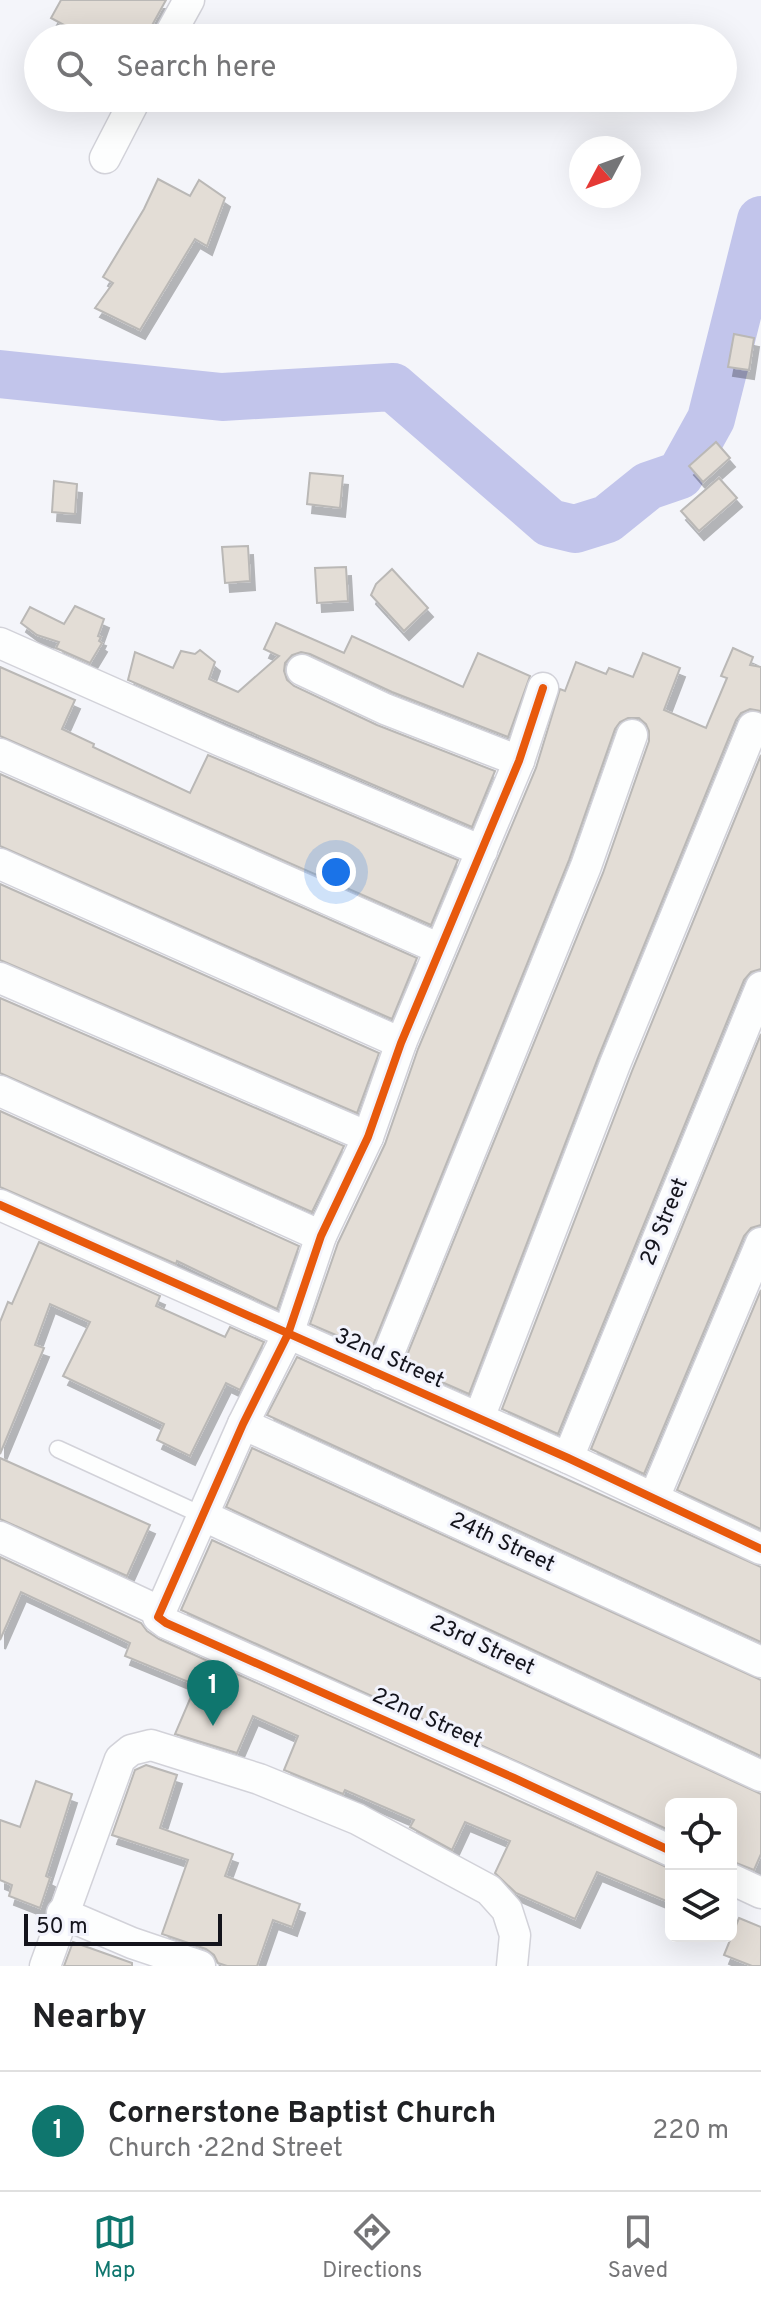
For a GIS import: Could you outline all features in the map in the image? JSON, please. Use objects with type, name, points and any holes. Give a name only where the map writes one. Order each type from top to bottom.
[{"type":"street","points":[[176,24],[189,0]]},
{"type":"street","points":[[105,158],[129,112]]},
{"type":"street","points":[[0,643],[221,741],[482,851]]},
{"type":"street","points":[[302,670],[385,709],[519,761]]},
{"type":"street","points":[[163,1617],[243,1424],[288,1334],[321,1236],[368,1137],[401,1043],[519,761],[543,688]]},
{"type":"street","points":[[479,1418],[615,1064],[753,727]]},
{"type":"street","points":[[380,1375],[553,949],[632,735]]},
{"type":"street","points":[[0,754],[440,949]]},
{"type":"street","points":[[0,864],[401,1043]]},
{"type":"street","points":[[0,978],[368,1137]]},
{"type":"street","name":"29 Street","points":[[568,1458],[761,987]]},
{"type":"street","points":[[0,1091],[321,1236]]},
{"type":"street","name":"32nd Street","points":[[0,1205],[654,1498],[758,1538]]},
{"type":"street","points":[[654,1498],[761,1243]]},
{"type":"street","name":"24th Street","points":[[243,1424],[761,1662]]},
{"type":"street","name":"23rd Street","points":[[204,1516],[761,1776]]},
{"type":"street","name":"22nd Street","points":[[0,1537],[163,1617],[665,1848]]},
{"type":"street","points":[[45,1966],[120,1759],[131,1750],[151,1745],[259,1779],[357,1819],[489,1890],[507,1910],[515,1935],[512,1966]]},
{"type":"street","points":[[737,1882],[761,1893]]},
{"type":"street","points":[[62,1913],[132,1943],[200,1966]]},
{"type":"lane","points":[[58,1449],[204,1516]]},
{"type":"building","points":[[61,0],[166,0],[153,24],[62,24],[51,18]]},
{"type":"building","points":[[158,179],[190,196],[199,180],[225,198],[207,246],[195,239],[140,330],[95,308],[113,283],[103,277],[144,209]]},
{"type":"building","points":[[734,334],[754,338],[749,370],[728,367]]},
{"type":"building","points":[[716,442],[730,458],[703,482],[689,466]]},
{"type":"building","points":[[310,473],[343,476],[340,508],[307,504]]},
{"type":"building","points":[[719,478],[737,498],[699,531],[681,511]]},
{"type":"building","points":[[54,481],[77,484],[75,514],[52,512]]},
{"type":"building","points":[[248,546],[250,581],[225,583],[222,547]]},
{"type":"building","points":[[346,567],[348,601],[317,603],[315,568]]},
{"type":"building","points":[[392,569],[428,608],[404,631],[371,595],[376,584]]},
{"type":"building","points":[[75,606],[104,619],[98,636],[102,643],[90,663],[56,648],[59,642],[37,635],[21,623],[30,607],[64,624]]},
{"type":"building","points":[[276,623],[344,653],[352,636],[463,687],[478,653],[530,676],[508,737],[392,692],[310,654],[301,652],[292,655],[285,663],[287,680],[294,686],[377,725],[495,771],[472,827],[128,680],[135,652],[173,668],[181,651],[195,654],[200,650],[215,662],[209,679],[238,692],[279,656],[264,649]]},
{"type":"building","points":[[733,648],[753,657],[750,665],[761,667],[761,711],[750,709],[741,713],[736,720],[598,1058],[469,1394],[403,1365],[603,873],[649,741],[646,724],[639,718],[628,718],[615,729],[569,860],[371,1350],[310,1324],[338,1243],[385,1144],[418,1049],[536,768],[560,689],[565,691],[576,662],[606,674],[609,668],[633,677],[643,653],[680,668],[664,710],[706,728],[727,678],[721,676]]},
{"type":"building","points":[[0,667],[75,700],[62,729],[190,793],[208,755],[458,860],[431,925],[0,736]]},
{"type":"building","points":[[761,755],[761,969],[751,972],[744,980],[558,1434],[502,1409],[632,1071]]},
{"type":"building","points":[[0,774],[417,958],[392,1019],[0,846]]},
{"type":"building","points":[[0,884],[379,1053],[357,1113],[0,960]]},
{"type":"building","points":[[0,998],[344,1146],[312,1212],[0,1073]]},
{"type":"building","points":[[761,1034],[761,1225],[751,1228],[744,1236],[644,1474],[591,1449]]},
{"type":"building","points":[[0,1111],[299,1246],[277,1309],[177,1261],[176,1264],[0,1187]]},
{"type":"building","points":[[39,1242],[160,1296],[156,1306],[225,1337],[230,1327],[264,1342],[240,1390],[226,1383],[190,1456],[157,1440],[164,1424],[63,1376],[90,1322],[50,1304],[35,1345],[44,1348],[0,1454],[0,1322],[8,1302],[12,1304]]},
{"type":"building","points":[[761,1290],[761,1529],[677,1490]]},
{"type":"building","points":[[297,1357],[761,1567],[761,1642],[267,1415]]},
{"type":"building","points":[[252,1448],[761,1680],[761,1756],[226,1507]]},
{"type":"building","points":[[0,1458],[150,1525],[127,1576],[0,1519]]},
{"type":"building","points":[[212,1540],[761,1794],[761,1854],[754,1870],[737,1863],[737,1798],[665,1798],[665,1828],[181,1610]]},
{"type":"building","points":[[0,1557],[141,1623],[159,1639],[665,1866],[665,1900],[597,1872],[575,1919],[516,1893],[495,1873],[510,1841],[465,1822],[452,1850],[410,1827],[414,1820],[345,1790],[343,1794],[284,1770],[298,1736],[253,1716],[237,1753],[175,1734],[196,1685],[125,1656],[130,1643],[21,1592],[0,1640]]},
{"type":"building","points":[[146,1765],[177,1775],[160,1828],[233,1854],[225,1876],[300,1904],[292,1927],[273,1920],[257,1966],[218,1963],[206,1949],[162,1934],[188,1860],[112,1835],[135,1770]]},
{"type":"building","points":[[36,1781],[72,1794],[46,1876],[50,1878],[40,1908],[9,1896],[12,1885],[0,1880],[0,1820],[20,1827]]},
{"type":"building","points":[[739,1918],[761,1927],[761,1966],[752,1966],[724,1955],[729,1942],[737,1942]]},
{"type":"building","points":[[73,1942],[132,1963],[132,1966],[64,1966]]},
{"type":"waterway","points":[[0,374],[222,397],[393,387],[550,523],[575,529],[607,519],[648,486],[680,475],[711,419],[761,220]]},
{"type":"cycle path","points":[[543,688],[519,761],[401,1043],[368,1137],[321,1236],[288,1334],[243,1424],[158,1617],[665,1848]]},
{"type":"cycle path","points":[[0,1205],[568,1458],[761,1549]]},
{"type":"place","name":"Cornerstone Baptist Church","points":[[213,1726]]}]
